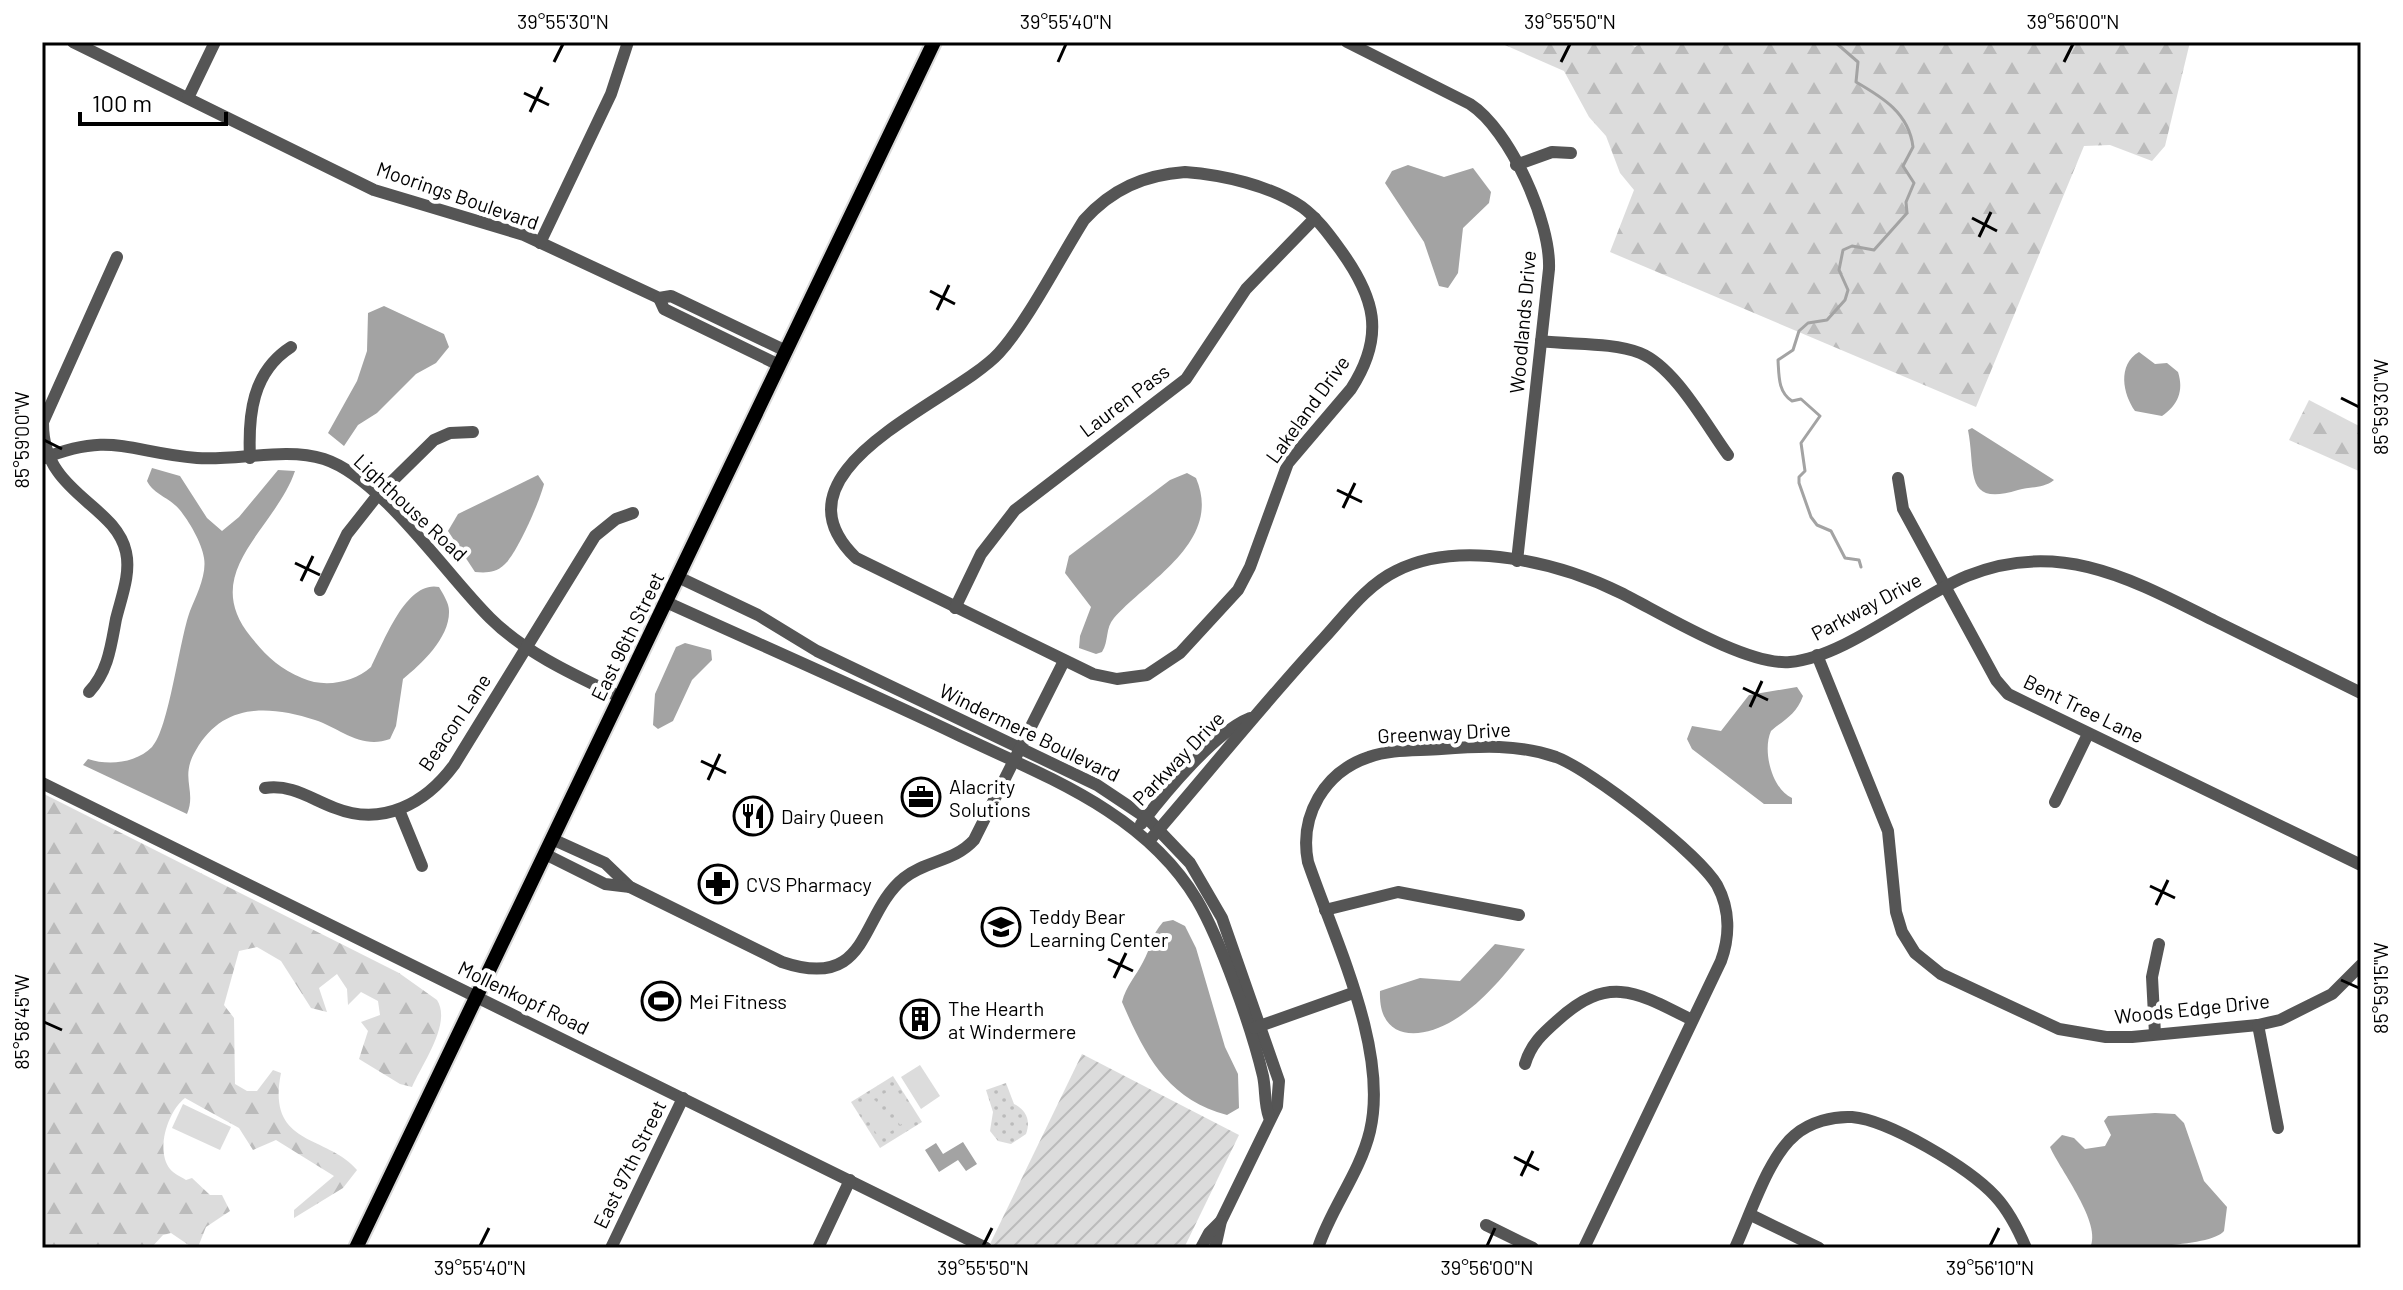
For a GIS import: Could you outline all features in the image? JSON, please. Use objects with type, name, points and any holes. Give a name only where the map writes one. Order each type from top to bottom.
[{"type":"main road","name":"East 96th Street","points":[[356,1248],[934,42]]},
{"type":"street","name":"Moorings Boulevard","points":[[73,42],[379,192],[515,232],[659,298],[671,296],[786,351]]},
{"type":"street","points":[[188,98],[215,42]]},
{"type":"street","points":[[540,243],[611,94],[628,42]]},
{"type":"street","name":"Woodlands Drive","points":[[1347,42],[1477,108],[1494,126],[1543,222],[1549,242],[1517,561]]},
{"type":"street","points":[[1516,165],[1552,152],[1571,153]]},
{"type":"street","name":"Lakeland Drive","points":[[1162,173],[1215,174],[1293,202],[1315,218],[1363,284],[1372,314],[1371,343],[1366,362],[1351,389],[1288,463],[1245,579],[1215,619],[1180,653],[1147,675],[1110,678],[1064,661],[867,566],[843,545],[835,527],[834,493],[852,460],[999,352],[1084,220],[1099,204],[1122,189],[1162,173]]},
{"type":"street","name":"Lauren Pass","points":[[955,608],[981,554],[1015,510],[1186,379],[1246,289],[1315,218]]},
{"type":"street","points":[[89,692],[107,660],[126,578],[127,555],[115,530],[63,482],[46,457],[43,429],[44,415],[117,257]]},
{"type":"street","name":"Moorings Boulevard","points":[[659,298],[664,309],[779,365]]},
{"type":"street","points":[[1541,341],[1627,350],[1650,358],[1669,373],[1728,455]]},
{"type":"street","points":[[250,458],[249,424],[255,393],[274,361],[291,347]]},
{"type":"street","points":[[320,590],[351,527],[377,496],[434,440],[450,433],[473,432]]},
{"type":"street","name":"Lighthouse Road","points":[[46,457],[77,446],[109,442],[197,458],[300,455],[323,459],[349,472],[377,496],[428,545],[491,619],[528,646],[620,697]]},
{"type":"street","name":"Bent Tree Lane","points":[[1898,478],[1903,509],[2001,688],[2015,699],[2361,865]]},
{"type":"street","name":"Beacon Lane","points":[[265,788],[296,790],[352,813],[376,815],[399,810],[429,792],[446,776],[595,536],[616,519],[633,513]]},
{"type":"street","name":"Parkway Drive","points":[[1149,841],[1227,752],[1250,718],[1365,593],[1395,571],[1422,560],[1448,556],[1553,565],[1586,575],[1756,658],[1790,662],[1817,655],[1944,587],[1986,570],[2033,561],[2072,562],[2109,571],[2361,693]]},
{"type":"street","name":"Windermere Boulevard","points":[[678,577],[758,615],[817,651],[1110,792],[1159,829],[1190,863],[1222,918],[1279,1081],[1277,1106],[1221,1221],[1215,1248]]},
{"type":"street","name":"Windermere Boulevard","points":[[666,602],[745,639],[802,660],[1089,798],[1149,841],[1185,883],[1210,926],[1263,1077],[1269,1117]]},
{"type":"street","name":"Woods Edge Drive","points":[[1817,655],[1888,831],[1896,912],[1902,932],[1915,953],[1941,974],[2059,1029],[2106,1037],[2258,1025],[2294,1015],[2320,1001],[2361,965]]},
{"type":"street","points":[[552,839],[605,863],[630,887],[782,962],[801,968],[832,965],[862,945],[890,894],[903,878],[966,849],[978,833],[1064,661]]},
{"type":"street","name":"Parkway Drive","points":[[1136,830],[1202,757],[1238,723],[1250,718]]},
{"type":"street","points":[[2055,802],[2088,734]]},
{"type":"street","name":"Greenway Drive","points":[[1318,1248],[1361,1155],[1374,1110],[1373,1055],[1308,862],[1306,830],[1315,801],[1342,770],[1384,753],[1488,746],[1539,752],[1571,764],[1605,787],[1702,865],[1718,886],[1727,913],[1727,939],[1721,961],[1584,1248]]},
{"type":"street","name":"Mollenkopf Road","points":[[42,783],[986,1248]]},
{"type":"street","points":[[399,810],[422,866]]},
{"type":"street","points":[[545,854],[605,884],[630,887]]},
{"type":"street","points":[[1325,910],[1398,892],[1519,915]]},
{"type":"street","points":[[2155,1034],[2152,977],[2159,944]]},
{"type":"street","points":[[1525,1064],[1532,1047],[1545,1031],[1582,998],[1601,991],[1636,993],[1692,1020]]},
{"type":"street","points":[[1248,1031],[1353,993]]},
{"type":"street","points":[[2258,1025],[2278,1128]]},
{"type":"street","name":"East 97th Street","points":[[611,1248],[683,1098]]},
{"type":"street","points":[[1735,1248],[1781,1151],[1794,1136],[1821,1121],[1851,1117],[1866,1120],[1957,1164],[1997,1197],[2013,1219],[2026,1248]]},
{"type":"street","points":[[818,1248],[850,1180]]},
{"type":"street","points":[[1751,1215],[1819,1248]]},
{"type":"street","name":"Windermere Boulevard","points":[[1201,1248],[1209,1233],[1221,1221]]},
{"type":"street","points":[[1486,1225],[1533,1248]]},
{"type":"green space","points":[[1498,42],[1627,42],[1635,47],[1643,42],[2190,42],[2165,146],[2152,161],[2110,145],[2084,146],[1976,407],[1610,252],[1634,190],[1620,173],[1606,136],[1589,117],[1564,71]]},
{"type":"green space","points":[[2309,400],[2361,427],[2361,472],[2289,440]]},
{"type":"green space","points":[[42,793],[399,973],[437,1000],[441,1009],[438,1032],[412,1087],[400,1084],[359,1059],[368,1031],[361,1022],[380,1015],[378,1001],[361,992],[348,1005],[347,989],[337,974],[319,988],[327,1012],[311,1008],[281,961],[257,947],[239,951],[224,1005],[234,1018],[235,1084],[247,1091],[257,1091],[273,1070],[281,1073],[279,1097],[282,1114],[290,1127],[357,1170],[343,1188],[294,1218],[294,1210],[334,1176],[276,1140],[253,1150],[239,1128],[185,1098],[169,1121],[164,1142],[166,1161],[173,1172],[186,1180],[192,1178],[210,1195],[222,1195],[230,1211],[206,1227],[198,1247],[193,1248],[171,1233],[163,1235],[151,1248],[42,1248]]},
{"type":"green space","points":[[1082,1054],[1239,1135],[1184,1248],[1000,1248],[990,1244]]},
{"type":"green space","points":[[920,1065],[940,1096],[921,1109],[901,1077]]},
{"type":"green space","points":[[893,1076],[922,1122],[880,1148],[851,1102]]},
{"type":"green space","points":[[1006,1083],[1014,1104],[1022,1109],[1028,1120],[1026,1134],[1011,1144],[998,1141],[990,1131],[993,1112],[986,1090]]},
{"type":"green space","points":[[895,1087],[914,1117],[900,1125],[882,1095]]},
{"type":"green space","points":[[875,1100],[893,1130],[879,1138],[861,1108]]},
{"type":"green space","points":[[183,1104],[231,1127],[220,1150],[172,1128]]},
{"type":"shaded area","points":[[1408,165],[1444,177],[1473,168],[1491,192],[1489,203],[1463,228],[1458,273],[1448,288],[1439,286],[1424,242],[1385,183],[1392,171]]},
{"type":"shaded area","points":[[384,306],[444,334],[449,347],[436,363],[416,374],[377,413],[358,425],[344,446],[328,433],[357,381],[367,351],[368,313]]},
{"type":"shaded area","points":[[2139,352],[2155,364],[2167,363],[2178,372],[2178,397],[2162,416],[2135,411],[2127,396],[2124,380],[2127,364]]},
{"type":"shaded area","points":[[1972,428],[2054,480],[2041,486],[2000,494],[1988,494],[1980,489],[1973,471],[1968,430]]},
{"type":"shaded area","points":[[152,468],[180,476],[207,518],[222,531],[239,517],[278,470],[295,471],[236,571],[233,592],[237,614],[251,637],[274,661],[302,678],[329,683],[347,680],[364,672],[371,667],[406,603],[427,587],[439,587],[448,605],[448,621],[434,649],[403,679],[396,726],[390,739],[379,742],[360,740],[315,720],[280,712],[248,712],[233,716],[219,723],[207,735],[191,760],[188,776],[190,806],[187,814],[83,765],[88,759],[105,762],[130,760],[152,747],[164,722],[186,625],[202,578],[205,565],[198,539],[179,509],[150,486],[147,481]]},
{"type":"shaded area","points":[[1187,473],[1196,478],[1202,501],[1200,521],[1191,540],[1178,557],[1114,618],[1102,652],[1096,654],[1079,648],[1080,636],[1091,607],[1065,573],[1069,556],[1170,480]]},
{"type":"shaded area","points":[[538,475],[544,484],[516,549],[502,567],[494,571],[475,572],[448,531],[458,514]]},
{"type":"shaded area","points":[[685,643],[711,650],[712,660],[692,680],[673,721],[658,729],[653,725],[655,694],[676,647]]},
{"type":"shaded area","points":[[1797,687],[1803,696],[1797,708],[1771,731],[1768,739],[1768,759],[1774,778],[1792,798],[1792,804],[1764,804],[1692,749],[1687,739],[1692,726],[1721,731],[1749,695]]},
{"type":"shaded area","points":[[1173,920],[1185,926],[1196,948],[1225,1047],[1238,1074],[1239,1108],[1227,1115],[1206,1108],[1173,1086],[1150,1057],[1122,1002],[1156,932],[1163,922]]},
{"type":"shaded area","points":[[1495,944],[1525,949],[1474,1006],[1454,1020],[1441,1027],[1415,1033],[1394,1028],[1386,1020],[1380,991],[1420,978],[1460,981]]},
{"type":"shaded area","points":[[2175,1114],[2184,1123],[2204,1181],[2227,1207],[2224,1231],[2215,1237],[2182,1244],[2090,1248],[2091,1225],[2086,1212],[2050,1147],[2062,1135],[2074,1138],[2085,1149],[2105,1146],[2111,1135],[2104,1121],[2108,1116]]},
{"type":"shaded area","points":[[963,1142],[977,1164],[966,1171],[958,1160],[939,1172],[925,1150],[936,1143],[943,1154]]},
{"type":"waterway","points":[[1835,42],[1858,62],[1856,82],[1884,100],[1900,115],[1913,147],[1903,166],[1914,183],[1906,202],[1907,213],[1874,250],[1852,246],[1843,250],[1839,270],[1848,290],[1845,300],[1827,320],[1808,323],[1799,331],[1793,350],[1778,360],[1784,393],[1792,401],[1801,399],[1820,416],[1801,443],[1805,471],[1799,477],[1799,483],[1811,517],[1817,525],[1831,531],[1845,558],[1859,560],[1861,567]]},
{"type":"place","name":"Alacrity Solutions","points":[[921,797]]},
{"type":"place","name":"Dairy Queen","points":[[753,816]]},
{"type":"place","name":"CVS Pharmacy","points":[[718,884]]},
{"type":"place","name":"Teddy Bear Learning Center","points":[[1001,927]]},
{"type":"place","name":"Mei Fitness","points":[[661,1001]]},
{"type":"place","name":"The Hearth at Windermere","points":[[920,1019]]}]
